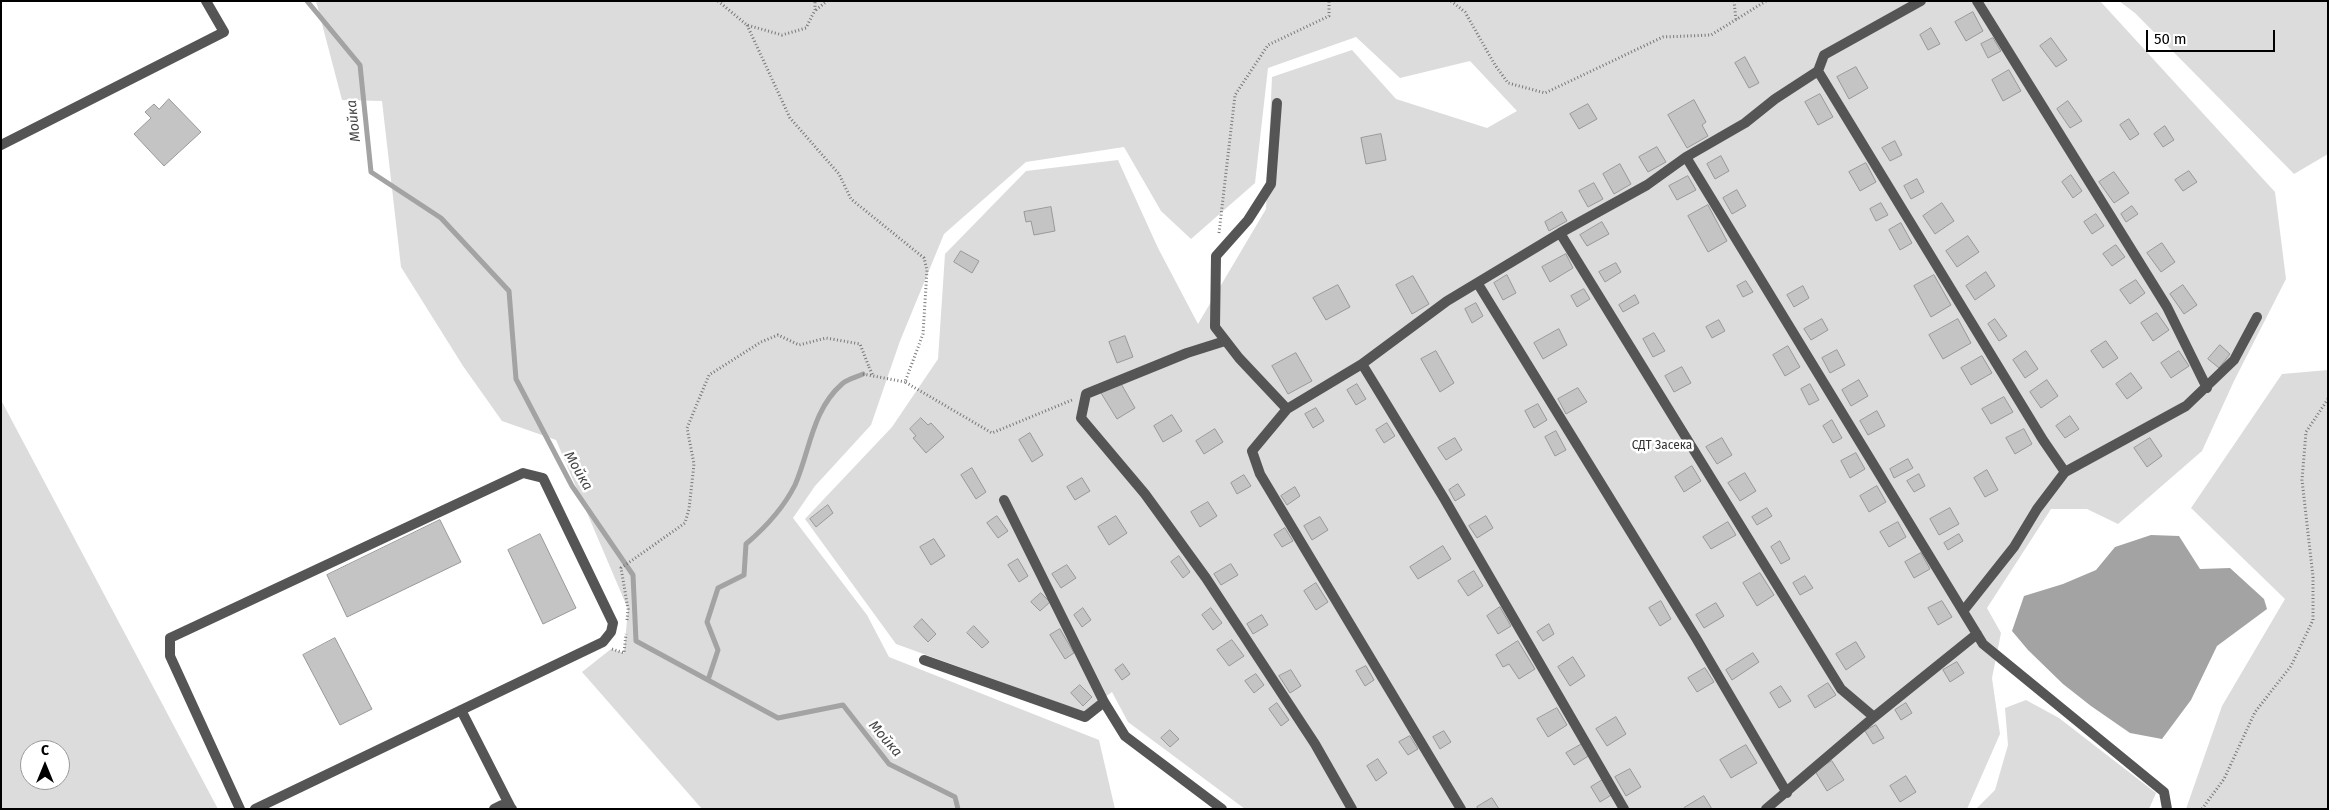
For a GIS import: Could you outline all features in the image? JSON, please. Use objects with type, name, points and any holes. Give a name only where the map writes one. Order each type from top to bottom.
[{"type":"street","points":[[1,145],[224,32],[206,1]]},
{"type":"street","points":[[1461,809],[1260,474],[1252,451],[1287,409],[1362,364],[1447,301],[1560,233],[1647,185],[1686,157],[1745,124],[1775,99],[1818,70],[1824,54],[1921,1]]},
{"type":"street","points":[[1977,1],[2167,306],[2207,388]]},
{"type":"street","points":[[1818,70],[2043,440],[2065,472]]},
{"type":"street","points":[[1277,103],[1271,184],[1248,220],[1216,256],[1215,327],[1225,341],[1287,409]]},
{"type":"street","points":[[1686,157],[1983,644],[2164,792],[2167,809]]},
{"type":"street","points":[[1560,233],[1840,689],[1874,717]]},
{"type":"street","points":[[1478,284],[1696,638],[1787,793]]},
{"type":"street","points":[[1964,610],[2014,546],[2037,509],[2065,472],[2186,406],[2207,388],[2234,360],[2257,317]]},
{"type":"street","points":[[1225,341],[1187,353],[1086,394],[1081,418],[1145,494],[1206,578],[1314,744],[1352,809]]},
{"type":"street","points":[[1362,364],[1445,500],[1624,809]]},
{"type":"street","points":[[240,809],[170,656],[170,638],[523,473],[543,478],[613,623],[611,632],[603,642],[255,809]]},
{"type":"street","points":[[1004,500],[1104,702],[1126,736],[1222,809]]},
{"type":"street","points":[[1766,809],[1874,717],[1977,634]]},
{"type":"street","points":[[924,660],[1085,717],[1104,702]]},
{"type":"street","points":[[461,710],[512,808]]},
{"type":"street","points":[[494,809],[502,805],[512,808]]},
{"type":"path","points":[[718,1],[747,25],[782,35],[806,28],[815,10],[826,1]]},
{"type":"path","points":[[815,1],[815,10]]},
{"type":"path","points":[[1216,256],[1235,95],[1268,45],[1329,16],[1329,1]]},
{"type":"path","points":[[1451,1],[1465,12],[1495,65],[1508,82],[1535,92],[1545,93],[1663,37],[1711,35],[1766,1]]},
{"type":"path","points":[[1734,1],[1736,20]]},
{"type":"path","points":[[747,25],[790,118],[839,174],[851,199],[924,258],[927,270],[922,334],[904,382]]},
{"type":"path","points":[[603,642],[611,649],[624,653],[628,609],[621,568],[684,523],[689,509],[694,464],[687,428],[710,375],[761,342],[778,335],[799,345],[826,338],[860,344],[873,376]]},
{"type":"path","points":[[863,374],[904,382],[992,433],[1086,394]]},
{"type":"path","points":[[2202,809],[2224,779],[2255,712],[2291,666],[2313,620],[2313,577],[2302,480],[2306,432],[2328,398]]},
{"type":"green space","name":"СДТ Засека","points":[[316,1],[2100,1],[2275,192],[2286,279],[2234,381],[2202,451],[2118,524],[2087,509],[2051,509],[1987,608],[2001,633],[1992,678],[2000,734],[1967,809],[1245,809],[1128,722],[1112,692],[1084,712],[896,644],[805,519],[892,427],[938,359],[945,254],[1026,171],[1118,160],[1158,248],[1198,324],[1266,209],[1272,77],[1352,50],[1396,99],[1487,128],[1517,111],[1470,61],[1400,78],[1356,37],[1268,68],[1255,183],[1191,239],[1161,211],[1124,147],[1026,162],[944,234],[900,341],[871,425],[815,486],[793,518],[867,615],[889,657],[1099,740],[1115,809],[702,809],[582,672],[611,649],[624,653],[628,609],[556,440],[502,421],[463,366],[401,267],[382,101],[342,100]]},
{"type":"green space","points":[[2119,1],[2328,1],[2328,154],[2294,174],[2135,13]]},
{"type":"green space","points":[[2328,370],[2328,809],[2186,809],[2222,706],[2285,599],[2191,508],[2282,374]]},
{"type":"green space","points":[[1,400],[218,809],[1,809]]},
{"type":"green space","points":[[2026,700],[2059,718],[2156,793],[2149,809],[1976,809],[1995,790],[2008,745],[2005,708]]},
{"type":"shaded area","points":[[2151,535],[2179,536],[2200,569],[2230,568],[2264,599],[2267,609],[2217,646],[2191,700],[2162,739],[2130,733],[2091,706],[2063,684],[2028,650],[2012,631],[2024,596],[2063,584],[2096,570],[2115,547]]},
{"type":"building","points":[[1973,12],[1983,31],[1966,41],[1955,22]]},
{"type":"building","points":[[1931,28],[1940,44],[1928,50],[1920,35]]},
{"type":"building","points":[[1993,38],[2001,51],[1988,58],[1981,44]]},
{"type":"building","points":[[2051,38],[2067,60],[2056,67],[2040,46]]},
{"type":"building","points":[[1745,57],[1759,83],[1749,88],[1735,63]]},
{"type":"building","points":[[1856,67],[1868,88],[1849,99],[1837,77]]},
{"type":"building","points":[[2009,70],[2021,91],[2003,101],[1992,80]]},
{"type":"building","points":[[1820,94],[1833,117],[1818,125],[1805,102]]},
{"type":"building","points":[[169,99],[201,132],[164,166],[134,134],[151,118],[145,112],[154,104],[159,109]]},
{"type":"building","points":[[1694,100],[1706,122],[1702,125],[1708,136],[1687,148],[1668,115]]},
{"type":"building","points":[[2068,101],[2082,121],[2070,128],[2057,109]]},
{"type":"building","points":[[1588,104],[1597,119],[1579,129],[1570,114]]},
{"type":"building","points":[[2129,119],[2139,134],[2130,140],[2120,125]]},
{"type":"building","points":[[2165,126],[2174,140],[2163,147],[2154,134]]},
{"type":"building","points":[[1381,134],[1386,160],[1366,164],[1361,138]]},
{"type":"building","points":[[1895,141],[1902,155],[1890,161],[1882,148]]},
{"type":"building","points":[[1657,147],[1666,162],[1648,172],[1639,157]]},
{"type":"building","points":[[1721,156],[1729,171],[1715,179],[1707,164]]},
{"type":"building","points":[[1866,163],[1876,182],[1860,191],[1849,172]]},
{"type":"building","points":[[1620,164],[1631,184],[1614,194],[1603,174]]},
{"type":"building","points":[[2189,171],[2197,182],[2183,191],[2175,180]]},
{"type":"building","points":[[2114,172],[2129,193],[2114,203],[2099,182]]},
{"type":"building","points":[[2071,175],[2082,191],[2073,198],[2062,182]]},
{"type":"building","points":[[1688,176],[1696,190],[1677,200],[1669,186]]},
{"type":"building","points":[[1917,179],[1924,192],[1911,199],[1904,186]]},
{"type":"building","points":[[1594,183],[1603,199],[1588,207],[1579,191]]},
{"type":"building","points":[[1737,190],[1746,206],[1732,214],[1723,198]]},
{"type":"building","points":[[1881,203],[1888,215],[1876,221],[1870,209]]},
{"type":"building","points":[[1942,203],[1954,221],[1935,234],[1923,216]]},
{"type":"building","points":[[1708,205],[1727,241],[1708,252],[1688,216]]},
{"type":"building","points":[[2132,206],[2138,214],[2126,222],[2121,214]]},
{"type":"building","points":[[1051,207],[1055,231],[1034,235],[1031,221],[1026,222],[1024,212]]},
{"type":"building","points":[[1562,212],[1567,221],[1549,231],[1545,222]]},
{"type":"building","points":[[2096,214],[2104,226],[2092,234],[2084,222]]},
{"type":"building","points":[[1602,222],[1609,234],[1587,246],[1580,235]]},
{"type":"building","points":[[1901,223],[1912,243],[1900,250],[1889,230]]},
{"type":"building","points":[[1968,236],[1979,252],[1957,267],[1946,251]]},
{"type":"building","points":[[2162,243],[2175,262],[2161,272],[2147,253]]},
{"type":"building","points":[[2116,245],[2125,257],[2112,266],[2103,254]]},
{"type":"building","points":[[961,251],[979,261],[972,273],[954,262]]},
{"type":"building","points":[[1566,254],[1573,268],[1550,282],[1542,267]]},
{"type":"building","points":[[1616,263],[1621,272],[1605,282],[1599,272]]},
{"type":"building","points":[[1986,272],[1995,286],[1975,300],[1966,286]]},
{"type":"building","points":[[1507,275],[1516,293],[1503,300],[1494,283]]},
{"type":"building","points":[[1934,275],[1951,305],[1931,317],[1914,286]]},
{"type":"building","points":[[1413,276],[1429,304],[1412,314],[1396,285]]},
{"type":"building","points":[[2136,280],[2145,293],[2130,304],[2120,290]]},
{"type":"building","points":[[1746,281],[1753,292],[1743,297],[1737,286]]},
{"type":"building","points":[[1338,285],[1350,307],[1326,320],[1313,298]]},
{"type":"building","points":[[2183,285],[2197,305],[2184,314],[2170,294]]},
{"type":"building","points":[[1803,286],[1809,298],[1794,307],[1787,295]]},
{"type":"building","points":[[1584,289],[1590,299],[1577,307],[1571,296]]},
{"type":"building","points":[[1635,295],[1639,303],[1623,312],[1619,305]]},
{"type":"building","points":[[1476,303],[1483,316],[1472,323],[1465,309]]},
{"type":"building","points":[[2157,313],[2169,330],[2153,341],[2141,323]]},
{"type":"building","points":[[1822,319],[1828,330],[1811,340],[1804,329]]},
{"type":"building","points":[[1958,319],[1971,343],[1943,359],[1929,335]]},
{"type":"building","points":[[1995,319],[2007,336],[1999,341],[1988,324]]},
{"type":"building","points":[[1719,320],[1725,331],[1712,338],[1706,327]]},
{"type":"building","points":[[1559,329],[1567,345],[1543,359],[1534,343]]},
{"type":"building","points":[[1654,333],[1665,351],[1653,357],[1643,339]]},
{"type":"building","points":[[1125,336],[1133,357],[1117,363],[1109,342]]},
{"type":"building","points":[[2106,341],[2118,358],[2103,368],[2091,351]]},
{"type":"building","points":[[2220,345],[2230,354],[2219,368],[2208,359]]},
{"type":"building","points":[[1788,346],[1800,367],[1785,376],[1773,355]]},
{"type":"building","points":[[1837,350],[1845,365],[1830,373],[1822,358]]},
{"type":"building","points":[[1436,351],[1454,383],[1440,392],[1421,359]]},
{"type":"building","points":[[2026,351],[2038,369],[2025,378],[2013,360]]},
{"type":"building","points":[[2179,351],[2189,366],[2171,378],[2161,363]]},
{"type":"building","points":[[1296,353],[1312,381],[1288,394],[1272,366]]},
{"type":"building","points":[[1982,356],[1992,373],[1971,385],[1961,368]]},
{"type":"building","points":[[1682,367],[1691,383],[1674,392],[1665,376]]},
{"type":"building","points":[[2131,373],[2142,388],[2127,399],[2116,384]]},
{"type":"building","points":[[1859,380],[1868,396],[1851,406],[1842,390]]},
{"type":"building","points":[[2047,380],[2058,396],[2041,408],[2030,392]]},
{"type":"building","points":[[1120,382],[1135,408],[1117,419],[1101,393]]},
{"type":"building","points":[[1357,384],[1366,399],[1356,405],[1347,390]]},
{"type":"building","points":[[1810,384],[1819,400],[1809,405],[1801,389]]},
{"type":"building","points":[[1578,388],[1587,402],[1566,414],[1558,399]]},
{"type":"building","points":[[2004,397],[2013,412],[1991,424],[1982,409]]},
{"type":"building","points":[[1538,404],[1547,420],[1534,428],[1525,411]]},
{"type":"building","points":[[1316,408],[1324,421],[1313,428],[1305,414]]},
{"type":"building","points":[[1877,411],[1885,426],[1868,435],[1860,421]]},
{"type":"building","points":[[1172,415],[1182,431],[1163,442],[1154,426]]},
{"type":"building","points":[[2070,416],[2079,429],[2065,438],[2056,426]]},
{"type":"building","points":[[921,418],[928,425],[931,423],[944,437],[926,453],[913,438],[916,436],[910,429]]},
{"type":"building","points":[[1832,420],[1842,438],[1833,443],[1823,426]]},
{"type":"building","points":[[1387,423],[1395,436],[1384,443],[1376,430]]},
{"type":"building","points":[[1215,429],[1223,442],[1204,454],[1196,441]]},
{"type":"building","points":[[2024,429],[2032,444],[2015,454],[2006,438]]},
{"type":"building","points":[[1556,431],[1566,450],[1555,456],[1545,437]]},
{"type":"building","points":[[1030,433],[1043,455],[1032,462],[1019,440]]},
{"type":"building","points":[[1455,438],[1462,450],[1446,460],[1438,448]]},
{"type":"building","points":[[1722,438],[1732,455],[1717,464],[1706,447]]},
{"type":"building","points":[[2150,438],[2162,456],[2147,467],[2134,448]]},
{"type":"building","points":[[1856,453],[1865,469],[1850,478],[1841,461]]},
{"type":"building","points":[[1908,459],[1913,468],[1894,478],[1890,469]]},
{"type":"building","points":[[1692,466],[1701,481],[1684,492],[1675,477]]},
{"type":"building","points":[[972,468],[986,492],[976,499],[961,475]]},
{"type":"building","points":[[1987,470],[1998,490],[1985,497],[1974,478]]},
{"type":"building","points":[[1745,473],[1756,491],[1740,501],[1728,483]]},
{"type":"building","points":[[1919,474],[1925,486],[1914,492],[1907,481]]},
{"type":"building","points":[[1244,475],[1251,486],[1237,494],[1231,483]]},
{"type":"building","points":[[1082,478],[1090,491],[1075,500],[1067,487]]},
{"type":"building","points":[[1458,484],[1465,495],[1455,501],[1449,490]]},
{"type":"building","points":[[1877,486],[1886,502],[1869,512],[1860,496]]},
{"type":"building","points":[[1295,487],[1300,496],[1287,505],[1281,496]]},
{"type":"building","points":[[1208,502],[1217,516],[1200,527],[1191,512]]},
{"type":"building","points":[[828,505],[833,513],[816,527],[810,519]]},
{"type":"building","points":[[1767,508],[1772,516],[1757,525],[1752,517]]},
{"type":"building","points":[[1950,508],[1959,524],[1939,535],[1930,519]]},
{"type":"building","points":[[997,516],[1008,531],[998,538],[987,523]]},
{"type":"building","points":[[1116,516],[1127,533],[1109,545],[1098,527]]},
{"type":"building","points":[[1486,516],[1493,528],[1477,538],[1469,526]]},
{"type":"building","points":[[1320,517],[1328,530],[1312,540],[1304,526]]},
{"type":"building","points":[[440,520],[461,562],[347,617],[327,575]]},
{"type":"building","points":[[1728,522],[1736,535],[1711,549],[1703,537]]},
{"type":"building","points":[[1898,522],[1906,537],[1889,547],[1880,532]]},
{"type":"building","points":[[1285,528],[1293,541],[1282,547],[1274,535]]},
{"type":"building","points":[[540,534],[576,608],[543,624],[508,550]]},
{"type":"building","points":[[1959,534],[1963,541],[1948,550],[1944,543]]},
{"type":"building","points":[[934,539],[945,556],[931,565],[920,547]]},
{"type":"building","points":[[1780,541],[1790,559],[1781,564],[1771,547]]},
{"type":"building","points":[[1443,546],[1451,559],[1418,579],[1410,567]]},
{"type":"building","points":[[1921,553],[1930,569],[1914,578],[1905,562]]},
{"type":"building","points":[[1179,556],[1190,572],[1183,578],[1171,562]]},
{"type":"building","points":[[1018,559],[1028,576],[1019,582],[1008,565]]},
{"type":"building","points":[[1231,564],[1238,575],[1221,585],[1214,574]]},
{"type":"building","points":[[1067,565],[1076,578],[1061,588],[1052,574]]},
{"type":"building","points":[[1474,571],[1483,586],[1468,596],[1458,581]]},
{"type":"building","points":[[1760,573],[1774,595],[1757,606],[1743,583]]},
{"type":"building","points":[[1805,576],[1813,588],[1800,595],[1793,583]]},
{"type":"building","points":[[1316,583],[1328,602],[1316,610],[1304,591]]},
{"type":"building","points":[[1041,593],[1050,602],[1040,611],[1031,602]]},
{"type":"building","points":[[1661,601],[1671,619],[1660,626],[1649,608]]},
{"type":"building","points":[[1942,601],[1952,617],[1938,625],[1928,608]]},
{"type":"building","points":[[1716,603],[1724,616],[1704,628],[1696,615]]},
{"type":"building","points":[[1500,607],[1511,626],[1498,634],[1487,616]]},
{"type":"building","points":[[1083,608],[1091,620],[1082,627],[1074,615]]},
{"type":"building","points":[[1211,608],[1222,623],[1213,630],[1202,615]]},
{"type":"building","points":[[1262,615],[1268,625],[1253,634],[1247,624]]},
{"type":"building","points":[[922,619],[936,634],[928,642],[914,627]]},
{"type":"building","points":[[1549,624],[1554,634],[1543,641],[1537,632]]},
{"type":"building","points":[[974,626],[989,642],[982,648],[967,633]]},
{"type":"building","points":[[1060,629],[1074,653],[1065,659],[1050,635]]},
{"type":"building","points":[[335,638],[372,709],[340,725],[303,655]]},
{"type":"building","points":[[1232,640],[1244,656],[1229,666],[1217,650]]},
{"type":"building","points":[[1518,641],[1535,669],[1519,679],[1509,664],[1503,667],[1496,655]]},
{"type":"building","points":[[1856,642],[1865,657],[1846,670],[1836,654]]},
{"type":"building","points":[[1753,653],[1759,662],[1732,680],[1726,670]]},
{"type":"building","points":[[1573,657],[1585,676],[1570,686],[1558,667]]},
{"type":"building","points":[[1957,662],[1964,673],[1950,682],[1943,670]]},
{"type":"building","points":[[1123,664],[1130,674],[1122,680],[1115,670]]},
{"type":"building","points":[[1366,666],[1374,680],[1365,686],[1356,671]]},
{"type":"building","points":[[1705,668],[1714,682],[1697,692],[1688,678]]},
{"type":"building","points":[[1291,670],[1301,686],[1290,693],[1279,676]]},
{"type":"building","points":[[1256,674],[1264,685],[1254,693],[1245,681]]},
{"type":"building","points":[[1828,683],[1836,695],[1815,708],[1808,696]]},
{"type":"building","points":[[1080,685],[1092,697],[1083,706],[1071,693]]},
{"type":"building","points":[[1781,686],[1791,701],[1779,708],[1770,693]]},
{"type":"building","points":[[1277,703],[1289,720],[1281,726],[1269,709]]},
{"type":"building","points":[[1906,703],[1912,713],[1901,720],[1895,710]]},
{"type":"building","points":[[1557,708],[1567,725],[1548,737],[1537,719]]},
{"type":"building","points":[[1616,717],[1626,734],[1607,746],[1596,729]]},
{"type":"building","points":[[1876,725],[1884,738],[1873,744],[1865,731]]},
{"type":"building","points":[[1170,730],[1179,739],[1170,747],[1161,738]]},
{"type":"building","points":[[1444,731],[1451,742],[1440,749],[1433,737]]},
{"type":"building","points":[[1410,736],[1418,749],[1408,755],[1399,742]]},
{"type":"building","points":[[1582,744],[1590,755],[1574,765],[1566,753]]},
{"type":"building","points":[[1746,745],[1757,763],[1731,778],[1720,760]]},
{"type":"building","points":[[1378,759],[1387,773],[1376,781],[1367,766]]},
{"type":"building","points":[[1832,761],[1844,780],[1827,791],[1815,771]]},
{"type":"building","points":[[1630,769],[1641,787],[1626,796],[1615,777]]},
{"type":"building","points":[[1906,776],[1916,792],[1900,802],[1890,786]]},
{"type":"building","points":[[1604,779],[1613,794],[1600,802],[1591,787]]},
{"type":"building","points":[[1704,796],[1712,809],[1684,809],[1684,808]]},
{"type":"building","points":[[1492,798],[1499,809],[1478,809],[1477,807]]},
{"type":"waterway","name":"Мойка","points":[[307,1],[360,65],[371,172],[441,218],[509,291],[516,379],[572,486],[633,575],[636,641],[778,718],[843,705],[889,764],[955,797],[958,809]]},
{"type":"waterway","points":[[708,680],[718,650],[707,622],[718,588],[744,575],[746,544],[774,517],[790,494],[800,472],[818,418],[832,394],[844,382],[863,374]]}]
